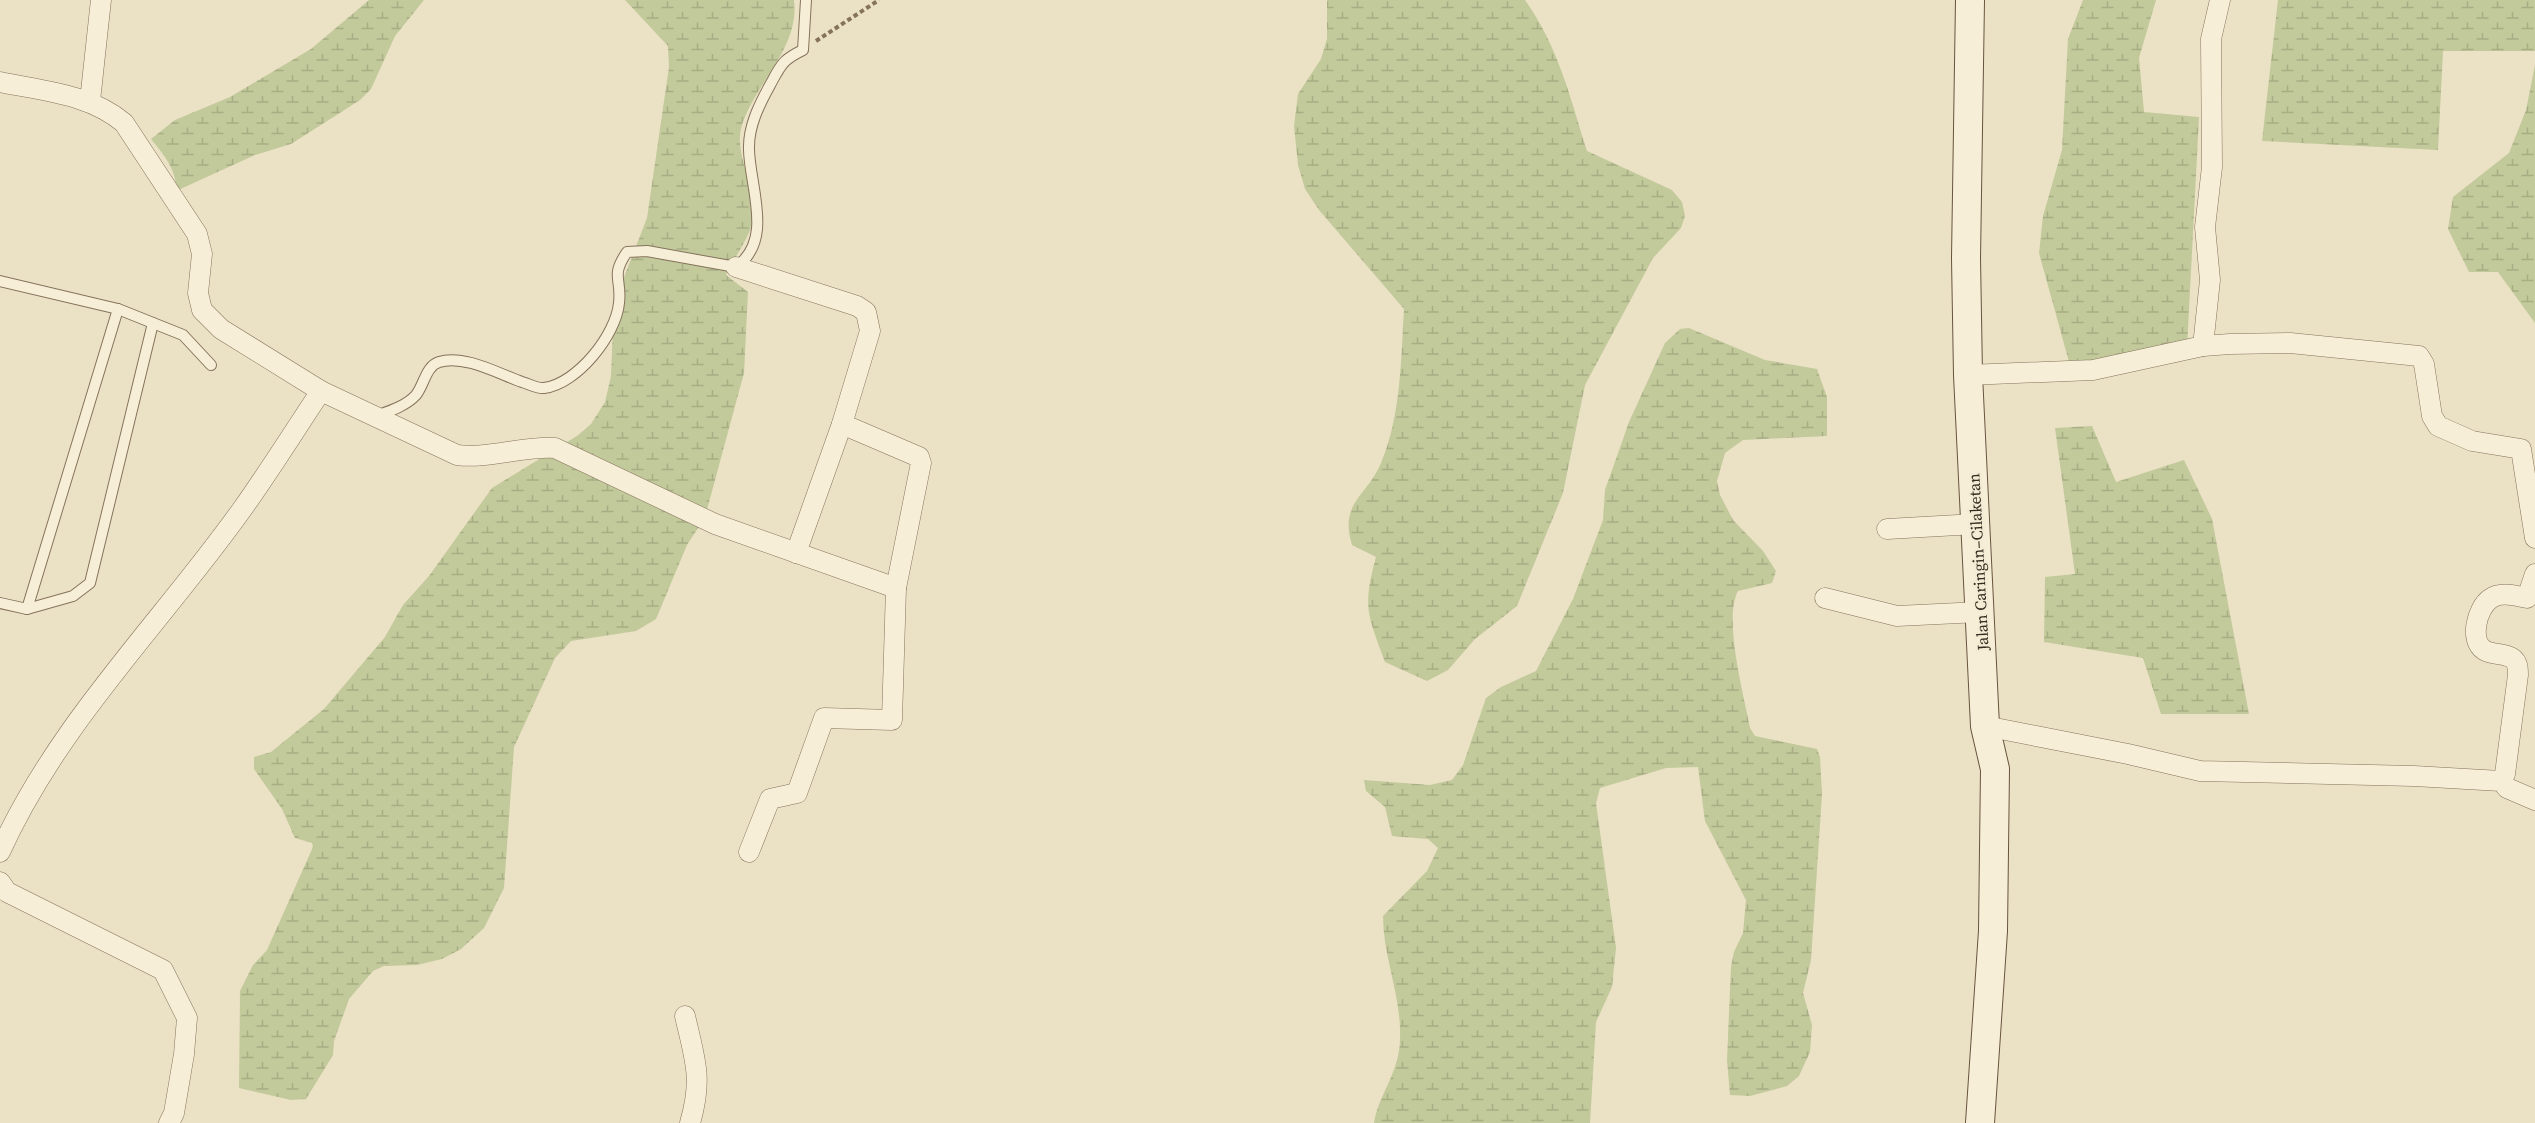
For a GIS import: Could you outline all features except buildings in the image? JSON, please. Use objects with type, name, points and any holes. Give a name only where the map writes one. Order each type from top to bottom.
[{"type":"street","points":[[90,101],[101,0]]},
{"type":"street","name":"Jalan Caringin–Cilaketan","points":[[1970,0],[1966,258],[1968,375],[1986,726],[1995,770],[1993,931],[1980,1123]]},
{"type":"street","points":[[2203,346],[2210,280],[2205,227],[2212,167],[2211,39],[2220,0]]},
{"type":"street","points":[[0,82],[90,101],[110,111],[124,123],[197,234],[202,254],[198,293],[202,310],[221,329],[321,391],[373,417],[463,456],[531,446],[555,448],[715,524],[896,588]]},
{"type":"street","points":[[736,267],[857,306],[866,312],[870,332],[842,424],[796,552]]},
{"type":"street","points":[[1968,375],[2093,370],[2203,346],[2290,343],[2419,356],[2424,364],[2432,416],[2438,426],[2472,441],[2528,449],[2535,538]]},
{"type":"street","points":[[0,852],[11,828],[69,732],[243,508],[321,391]]},
{"type":"street","points":[[749,852],[770,799],[797,794],[824,718],[892,720],[896,588],[921,463],[920,457],[842,424]]},
{"type":"street","points":[[1887,529],[1976,524]]},
{"type":"street","points":[[2501,781],[2505,774],[2518,675],[2517,665],[2512,658],[2484,649],[2476,639],[2476,631],[2480,612],[2490,599],[2503,594],[2531,600],[2535,574]]},
{"type":"street","points":[[1825,598],[1897,616],[1980,612]]},
{"type":"street","points":[[1986,726],[2128,754],[2200,771],[2414,776],[2501,781],[2507,788],[2535,800]]},
{"type":"street","points":[[0,882],[6,892],[163,970],[187,1018],[184,1054],[174,1113],[169,1123]]},
{"type":"street","points":[[685,1016],[699,1079],[698,1098],[690,1123]]},
{"type":"lane","points":[[373,417],[397,409],[416,395],[430,368],[438,362],[461,361],[543,388],[564,382],[589,362],[614,324],[619,303],[617,267],[627,252],[647,251],[736,267],[753,250],[757,224],[757,195],[749,150],[756,111],[784,59],[803,50],[806,0]]},
{"type":"lane","points":[[0,281],[118,309],[183,335],[211,365]]},
{"type":"lane","points":[[27,609],[118,309]]},
{"type":"lane","points":[[0,603],[27,609],[73,596],[90,583],[153,323]]},
{"type":"path","points":[[803,50],[879,0]]},
{"type":"green space","points":[[369,0],[424,0],[395,36],[371,89],[360,100],[291,144],[255,155],[176,191],[172,170],[151,139],[175,120],[230,97],[311,49]]},
{"type":"green space","points":[[625,0],[794,0],[794,17],[784,50],[756,94],[742,125],[740,149],[753,197],[753,221],[726,275],[748,292],[744,373],[705,517],[687,545],[656,619],[636,631],[571,641],[555,658],[514,747],[504,888],[484,928],[461,949],[442,959],[417,965],[384,966],[373,971],[349,999],[334,1041],[333,1055],[306,1099],[291,1100],[239,1088],[240,991],[253,965],[267,950],[313,847],[312,843],[295,838],[282,809],[254,769],[254,757],[271,752],[324,709],[385,637],[403,605],[429,576],[492,488],[577,436],[591,424],[605,402],[611,376],[614,303],[647,218],[669,67],[668,46]]},
{"type":"green space","points":[[1327,0],[1525,0],[1555,54],[1587,151],[1672,190],[1682,202],[1685,216],[1681,228],[1653,258],[1585,385],[1563,493],[1517,606],[1475,639],[1448,670],[1427,681],[1385,662],[1374,633],[1368,600],[1376,557],[1352,545],[1349,531],[1352,509],[1381,463],[1393,426],[1401,367],[1404,309],[1319,210],[1305,189],[1298,165],[1294,126],[1298,94],[1321,59],[1327,39]]},
{"type":"green space","points":[[2083,0],[2156,0],[2139,58],[2144,112],[2199,117],[2187,348],[2074,380],[2039,253],[2043,216],[2062,150],[2068,39]]},
{"type":"green space","points":[[2278,0],[2535,0],[2535,51],[2443,51],[2438,150],[2262,141]]},
{"type":"green space","points":[[2535,65],[2535,323],[2498,272],[2469,272],[2448,229],[2453,197],[2509,153],[2526,110]]},
{"type":"green space","points":[[1689,328],[1765,360],[1817,369],[1827,397],[1827,436],[1743,440],[1725,453],[1717,481],[1720,495],[1733,520],[1763,551],[1776,571],[1772,583],[1738,591],[1734,604],[1736,658],[1750,728],[1755,736],[1817,749],[1820,757],[1822,794],[1811,960],[1803,993],[1812,1025],[1810,1052],[1799,1076],[1787,1086],[1750,1096],[1730,1095],[1727,1060],[1731,967],[1734,952],[1743,933],[1746,900],[1705,821],[1698,767],[1666,768],[1600,788],[1596,803],[1616,948],[1612,987],[1596,1022],[1590,1123],[1374,1123],[1380,1102],[1393,1073],[1400,1040],[1398,1008],[1386,947],[1383,916],[1427,871],[1438,848],[1428,839],[1392,836],[1385,807],[1366,791],[1364,780],[1430,785],[1452,780],[1463,765],[1486,698],[1501,687],[1536,671],[1573,599],[1603,520],[1605,490],[1629,422],[1665,343],[1680,329]]},
{"type":"green space","points":[[2092,426],[2116,482],[2184,460],[2212,519],[2249,714],[2161,714],[2143,658],[2044,642],[2045,577],[2075,574],[2055,428]]}]
